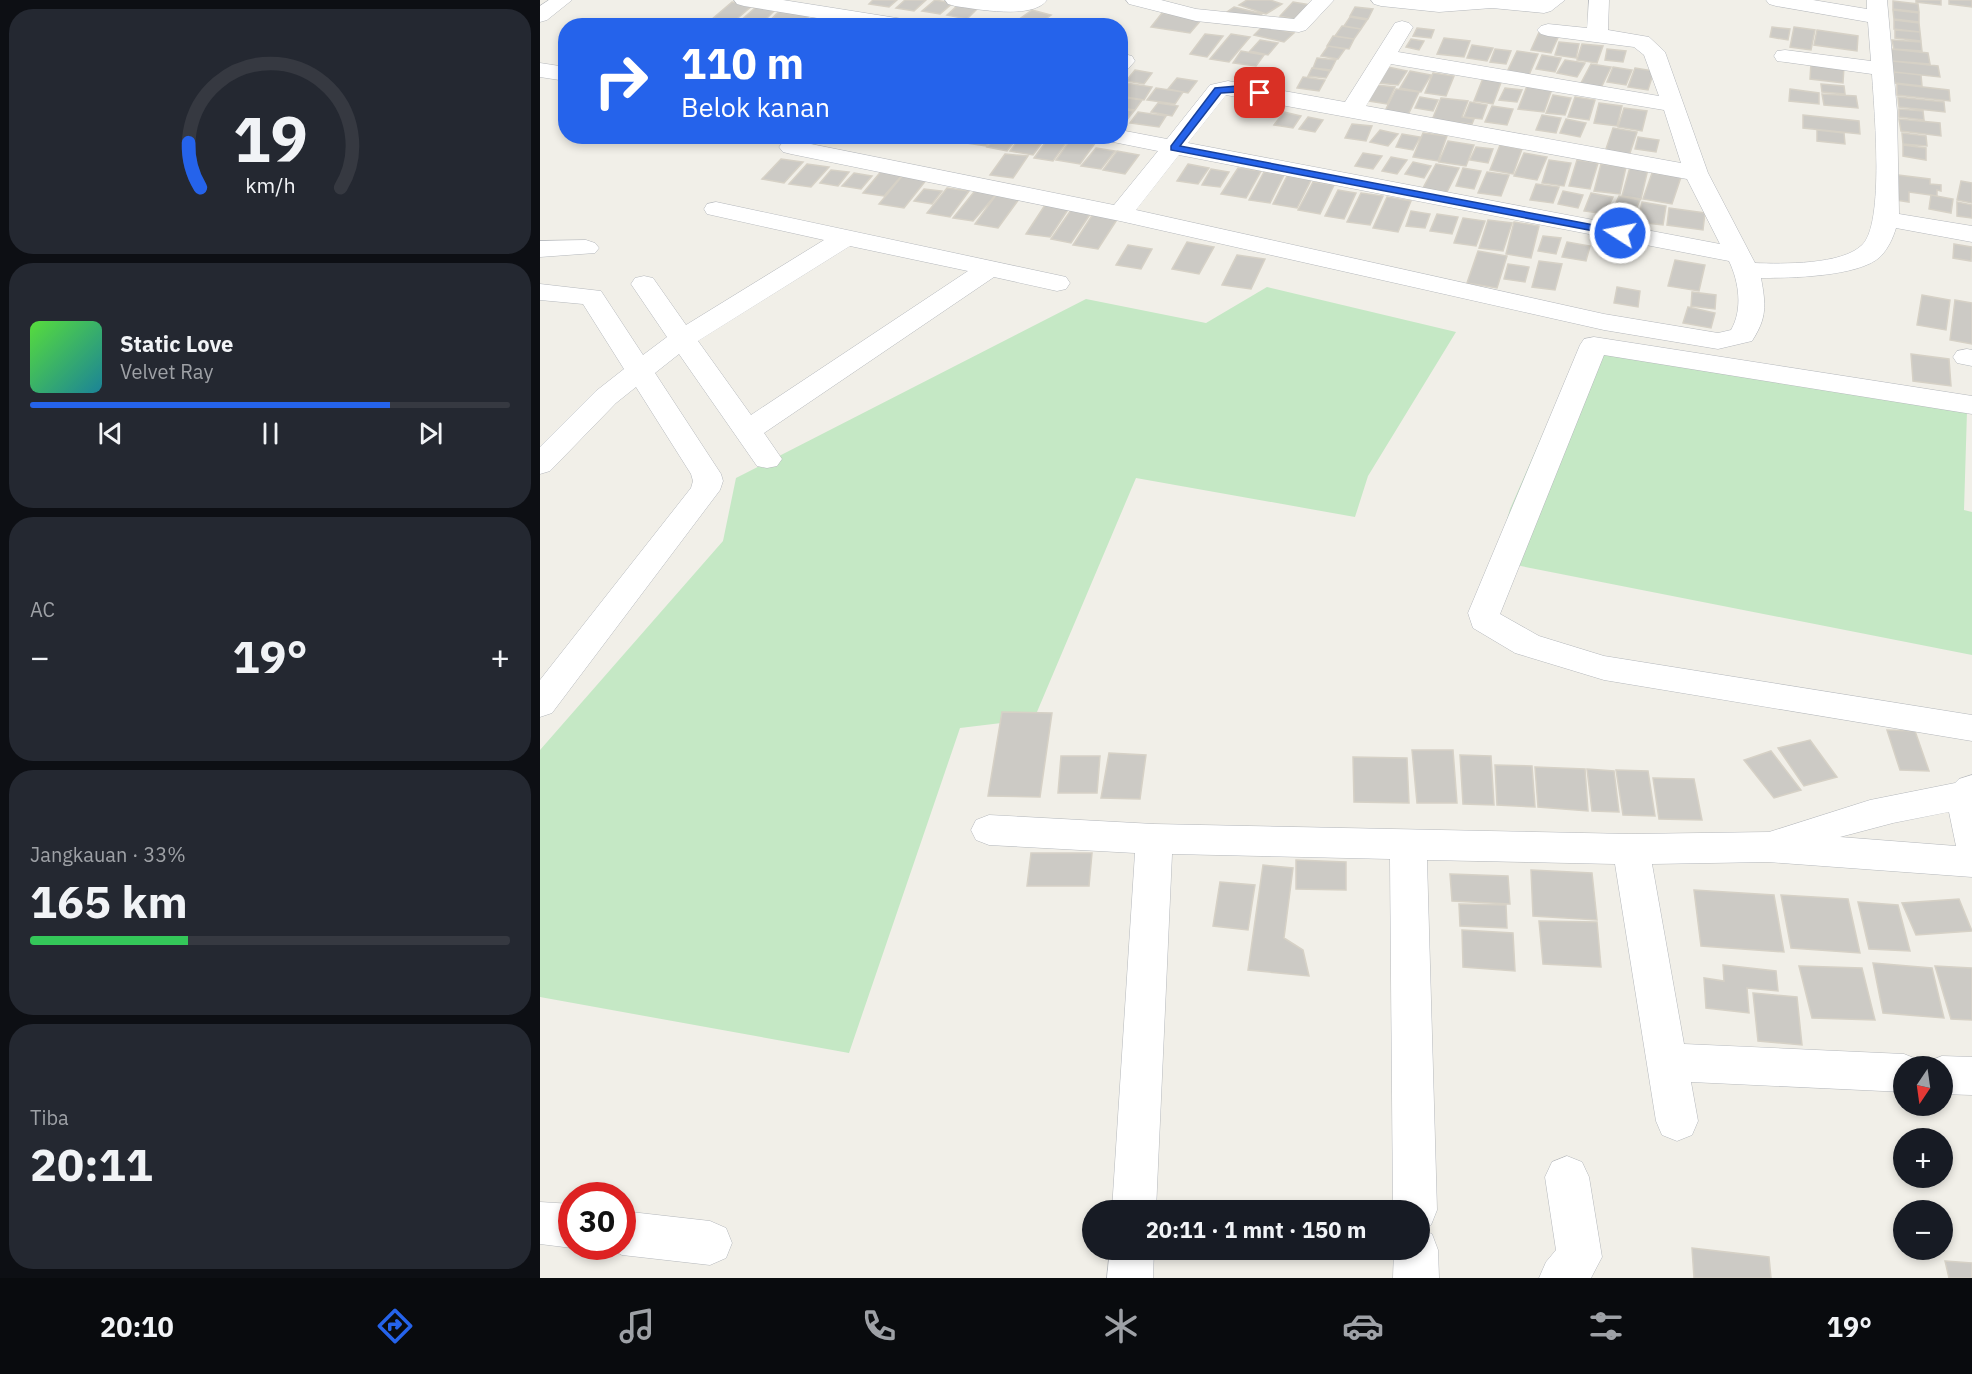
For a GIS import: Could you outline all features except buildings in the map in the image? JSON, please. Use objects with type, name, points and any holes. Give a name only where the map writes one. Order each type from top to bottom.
[{"type":"street","points":[[540,16],[562,0]]},
{"type":"street","points":[[744,0],[829,18]]},
{"type":"street","points":[[955,0],[1007,8],[1022,6],[1037,0]]},
{"type":"street","points":[[1136,0],[1196,15],[1299,26],[1324,0]]},
{"type":"street","points":[[1381,0],[1439,6],[1492,2],[1544,7],[1555,0]]},
{"type":"street","points":[[1597,35],[1599,0]]},
{"type":"street","points":[[1128,138],[1741,262],[1770,272],[1815,268],[1868,254],[1881,236],[1886,219],[1887,153],[1878,8],[1776,0]]},
{"type":"street","points":[[1352,110],[1402,27]]},
{"type":"street","points":[[791,147],[1120,214],[1604,322],[1718,341],[1742,335],[1751,318],[1752,300],[1741,262],[1696,173],[1654,52],[1641,42],[1548,30]]},
{"type":"street","points":[[1384,56],[1674,105]]},
{"type":"street","points":[[1785,56],[1883,69]]},
{"type":"street","points":[[540,70],[558,73]]},
{"type":"street","points":[[1120,214],[1218,90],[1237,89],[1696,173]]},
{"type":"street","points":[[716,209],[1057,283]]},
{"type":"street","points":[[1886,219],[1972,234]]},
{"type":"street","points":[[540,464],[606,397],[643,367],[678,342],[846,237]]},
{"type":"street","points":[[540,249],[586,248]]},
{"type":"street","points":[[747,431],[990,268]]},
{"type":"street","points":[[644,284],[678,342],[767,459]]},
{"type":"street","points":[[540,292],[592,297],[643,367],[708,481],[705,490],[540,704]]},
{"type":"street","points":[[1972,405],[1594,345],[1484,613],[1485,620],[1527,645],[1604,668],[1972,728]]},
{"type":"street","points":[[1768,847],[1872,812],[1969,792],[1972,841]]},
{"type":"street","points":[[989,830],[1154,839],[1631,849],[1768,847],[1972,862]]},
{"type":"street","points":[[1135,1200],[1154,839]]},
{"type":"street","points":[[1408,843],[1415,1200]]},
{"type":"street","points":[[1631,849],[1677,1121]]},
{"type":"street","points":[[1668,1062],[1893,1072]]},
{"type":"street","points":[[1953,1075],[1972,1076]]},
{"type":"street","points":[[1562,1278],[1578,1257],[1568,1177]]},
{"type":"street","points":[[540,1223],[558,1225]]},
{"type":"street","points":[[636,1235],[710,1243]]},
{"type":"street","points":[[1130,1278],[1131,1260]]},
{"type":"street","points":[[1416,1260],[1416,1278]]},
{"type":"green space","points":[[1267,287],[1456,332],[1368,476],[1355,517],[1136,478],[1034,719],[960,728],[849,1053],[540,997],[540,750],[723,541],[736,478],[1086,299],[1206,323]]},
{"type":"green space","points":[[1580,349],[1967,411],[1964,510],[1972,512],[1972,655],[1495,561],[1510,509]]},
{"type":"route","points":[[1260,93],[1228,88],[1218,90],[1174,148],[1620,233]]}]
